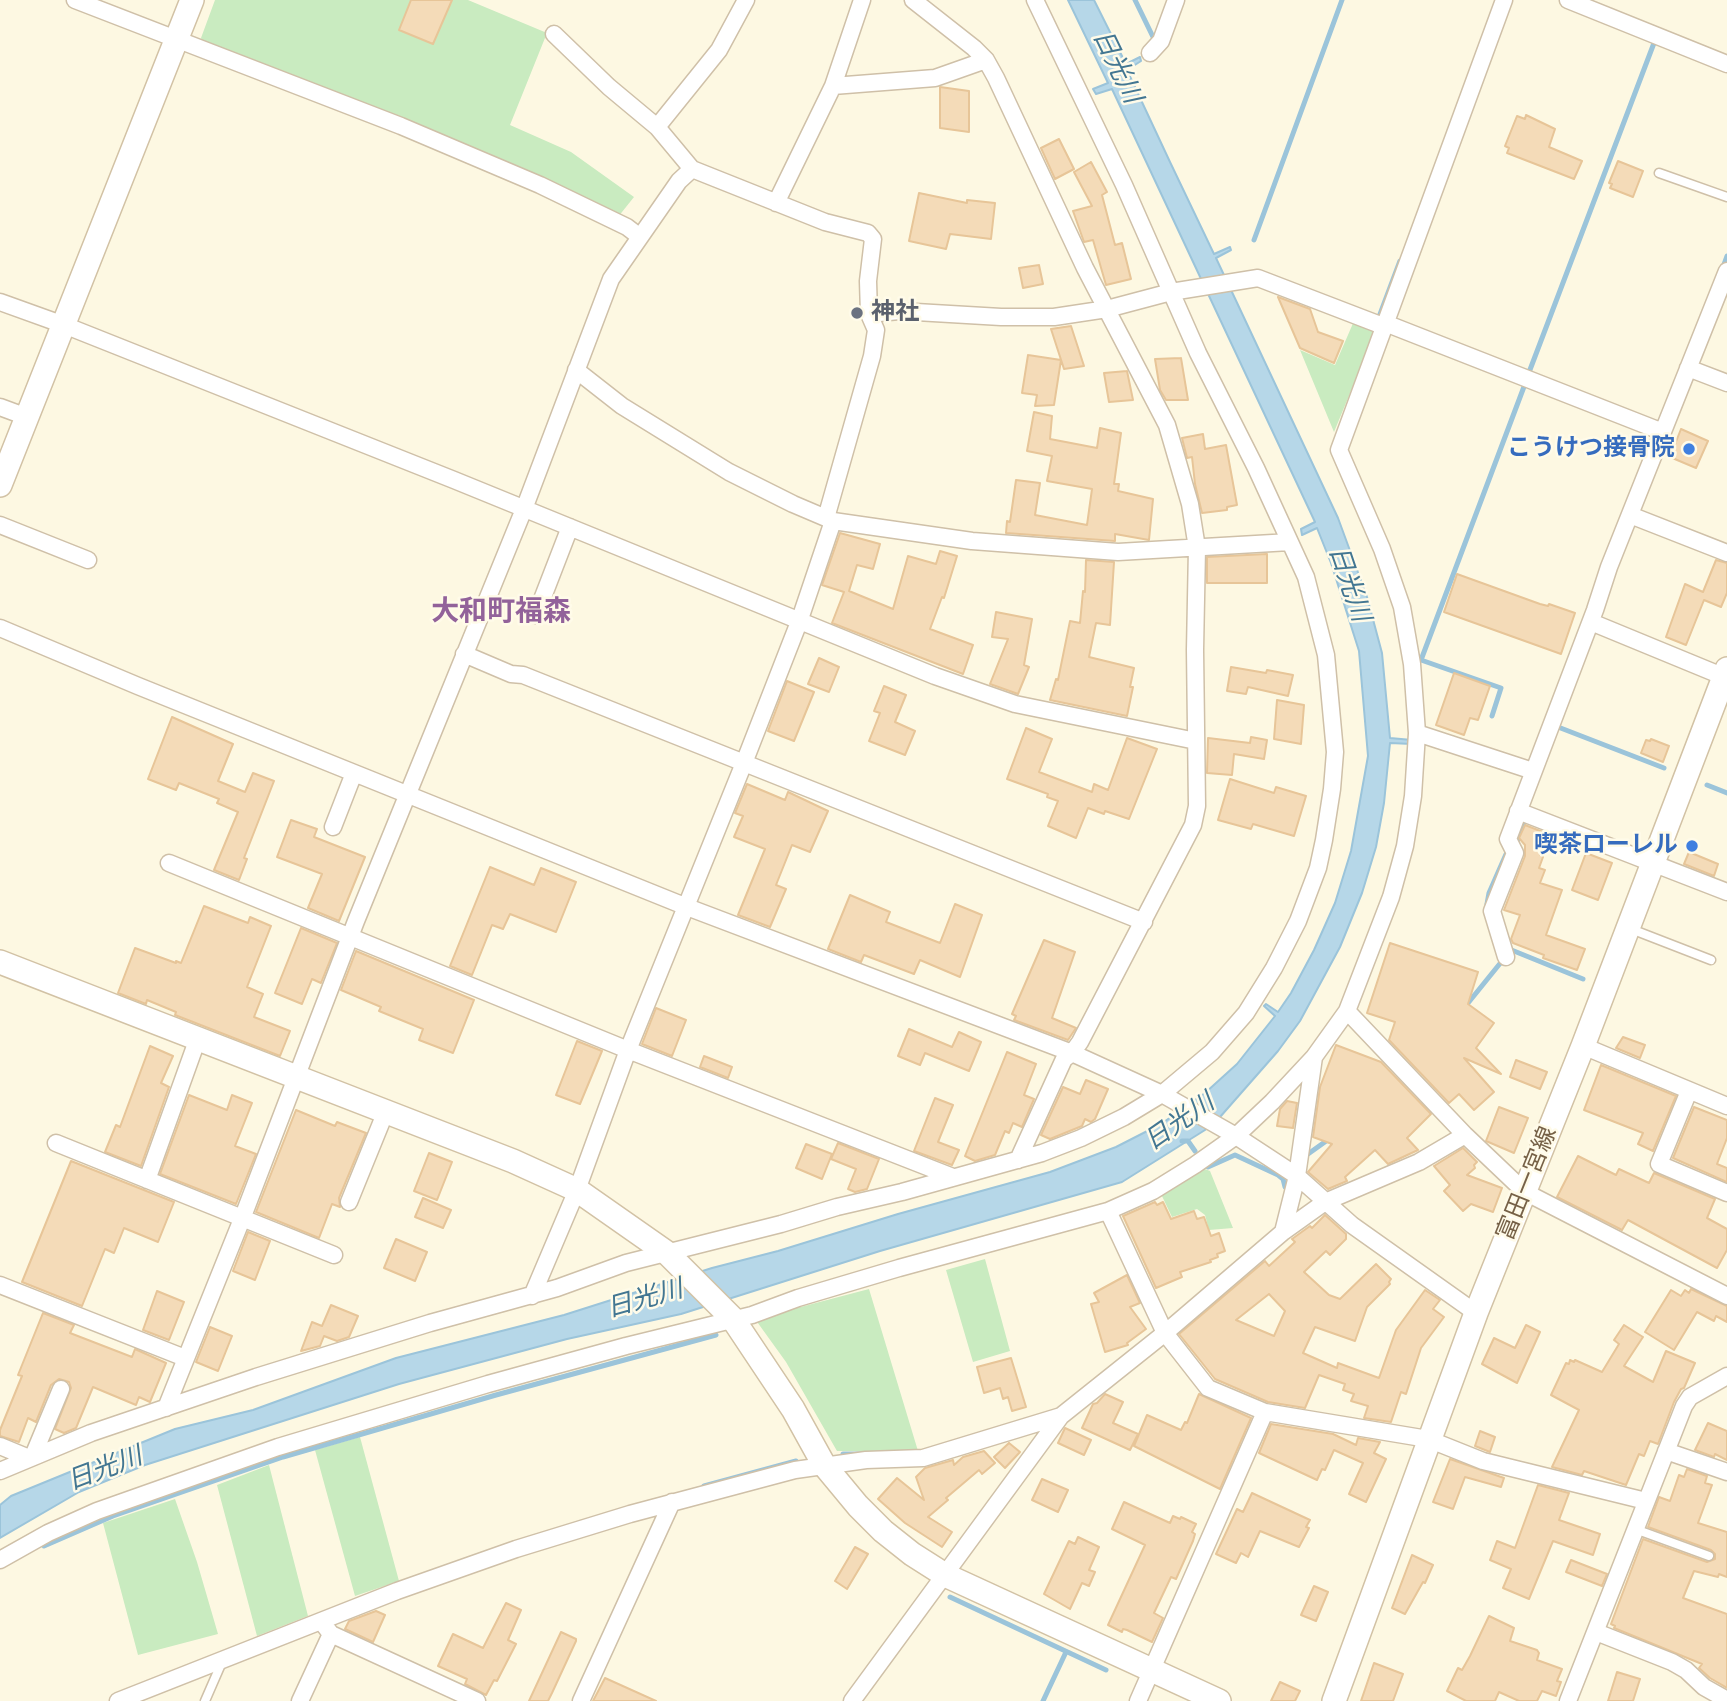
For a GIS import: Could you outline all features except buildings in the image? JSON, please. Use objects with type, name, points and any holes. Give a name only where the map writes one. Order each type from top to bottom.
[{"type":"street","points":[[75,0],[401,127],[540,185],[626,227],[640,237]]},
{"type":"street","points":[[0,485],[192,0]]},
{"type":"street","points":[[657,127],[719,50],[747,0]]},
{"type":"street","points":[[776,203],[833,86],[862,0]]},
{"type":"street","points":[[913,0],[986,60],[1107,309],[1167,425],[1190,504],[1197,548],[1197,806],[1193,825],[1080,1042],[1064,1059],[1018,1160]]},
{"type":"street","points":[[0,1471],[90,1433],[384,1338],[533,1296],[626,1264],[1018,1160],[1081,1138],[1164,1095],[1212,1052],[1246,1013],[1292,933],[1318,868],[1332,789],[1335,752],[1326,655],[1320,626],[1306,577],[1256,468],[1198,353],[1124,184],[1035,0]]},
{"type":"street","points":[[1150,53],[1161,41],[1176,0]]},
{"type":"street","points":[[0,1560],[48,1533],[97,1511],[278,1447],[488,1384],[733,1319],[899,1268],[1108,1211],[1153,1191],[1233,1135],[1272,1102],[1314,1057],[1347,1011],[1391,897],[1405,846],[1413,796],[1417,733],[1412,664],[1402,607],[1382,550],[1339,450],[1504,0]]},
{"type":"street","points":[[1568,0],[1727,64]]},
{"type":"street","points":[[533,1296],[577,1190],[628,1049],[799,622],[872,356],[876,330],[869,314],[868,281],[873,239],[868,233],[825,222],[692,169],[657,127],[609,87],[554,34]]},
{"type":"street","points":[[833,86],[936,78],[986,60]]},
{"type":"street","points":[[166,1408],[351,936],[524,509],[611,279],[679,181],[692,169]]},
{"type":"street","points":[[1506,957],[1492,911],[1515,853],[1508,839],[1630,515],[1727,271]]},
{"type":"street","points":[[869,314],[899,311],[1054,317],[1107,309],[1171,292],[1258,278],[1663,432]]},
{"type":"street","points":[[0,302],[64,325],[570,527],[935,676],[1015,704],[1196,741]]},
{"type":"street","points":[[1688,368],[1727,383]]},
{"type":"street","points":[[576,370],[622,406],[729,472],[829,519],[972,541],[1118,552],[1290,542]]},
{"type":"street","points":[[0,407],[27,417]]},
{"type":"street","points":[[1630,515],[1727,553]]},
{"type":"street","points":[[0,525],[88,560]]},
{"type":"street","points":[[536,615],[570,527]]},
{"type":"street","points":[[1591,622],[1726,674]]},
{"type":"street","points":[[0,628],[687,907],[1072,1053],[1164,1095],[1297,1176],[1352,1226],[1476,1313]]},
{"type":"street","points":[[464,654],[1144,922]]},
{"type":"street","name":"富田一宮線","points":[[1334,1701],[1476,1313],[1583,1046],[1726,674]]},
{"type":"street","points":[[1417,733],[1534,771]]},
{"type":"street","points":[[333,827],[354,773]]},
{"type":"street","points":[[1518,811],[1727,892]]},
{"type":"street","points":[[169,863],[953,1177]]},
{"type":"street","points":[[0,962],[513,1161],[577,1190],[667,1253],[733,1319],[779,1388],[824,1465],[883,1531],[945,1575],[1219,1701]]},
{"type":"street","points":[[1347,1011],[1465,1135],[1525,1192],[1727,1296]]},
{"type":"street","points":[[147,1180],[198,1038]]},
{"type":"street","points":[[1583,1046],[1727,1106]]},
{"type":"street","points":[[1283,1232],[1297,1176],[1314,1057]]},
{"type":"street","points":[[1689,1091],[1659,1164],[1727,1193]]},
{"type":"street","points":[[349,1202],[386,1111]]},
{"type":"street","points":[[852,1701],[1061,1416],[1165,1333],[1283,1232],[1325,1202],[1419,1162],[1465,1135]]},
{"type":"street","points":[[56,1143],[334,1255]]},
{"type":"street","points":[[1108,1211],[1165,1333],[1208,1388],[1265,1412],[1428,1439],[1483,1461],[1646,1501]]},
{"type":"street","points":[[0,1285],[185,1359]]},
{"type":"street","points":[[1567,1701],[1690,1397],[1727,1376]]},
{"type":"street","points":[[31,1457],[61,1389]]},
{"type":"street","points":[[1138,1701],[1265,1412]]},
{"type":"street","points":[[118,1701],[397,1591],[516,1549],[672,1502],[795,1469],[923,1458],[1061,1416]]},
{"type":"street","points":[[0,1446],[31,1457]]},
{"type":"street","points":[[1666,1451],[1727,1472]]},
{"type":"street","points":[[581,1701],[672,1502]]},
{"type":"street","points":[[321,1621],[331,1634],[467,1699]]},
{"type":"street","points":[[1596,1632],[1672,1662],[1686,1670],[1704,1688],[1727,1700]]},
{"type":"street","points":[[300,1701],[331,1634]]},
{"type":"lane","points":[[1659,173],[1727,197]]},
{"type":"lane","points":[[1629,928],[1711,960]]},
{"type":"lane","points":[[1635,1529],[1709,1556]]},
{"type":"lane","points":[[205,1701],[223,1660]]},
{"type":"green space","points":[[215,0],[468,0],[547,33],[510,125],[571,152],[634,197],[614,222],[207,51],[201,38]]},
{"type":"green space","points":[[1354,321],[1371,328],[1374,335],[1334,432],[1300,350],[1335,365]]},
{"type":"green space","points":[[1202,1168],[1210,1171],[1233,1228],[1209,1230],[1205,1215],[1197,1209],[1172,1217],[1161,1194]]},
{"type":"green space","points":[[985,1259],[1010,1351],[973,1362],[946,1270]]},
{"type":"green space","points":[[869,1289],[918,1451],[837,1451],[786,1362],[755,1319]]},
{"type":"green space","points":[[360,1437],[399,1581],[355,1596],[315,1450]]},
{"type":"green space","points":[[269,1465],[308,1616],[257,1636],[217,1485]]},
{"type":"green space","points":[[175,1499],[218,1634],[138,1655],[103,1523]]},
{"type":"water","name":"日光川","points":[[1068,0],[1094,0],[1126,64],[1140,57],[1141,61],[1127,70],[1170,162],[1214,254],[1230,247],[1231,250],[1216,258],[1338,518],[1367,597],[1382,653],[1390,738],[1412,740],[1412,744],[1390,743],[1376,847],[1362,893],[1340,947],[1300,1021],[1278,1051],[1213,1125],[1122,1182],[880,1251],[681,1314],[567,1339],[399,1384],[145,1465],[79,1492],[0,1538],[0,1505],[11,1496],[175,1429],[253,1410],[396,1358],[564,1315],[712,1268],[1050,1172],[1116,1147],[1161,1124],[1205,1093],[1237,1064],[1275,1016],[1264,1006],[1266,1004],[1278,1012],[1314,950],[1335,903],[1351,851],[1368,756],[1359,651],[1317,528],[1302,535],[1301,529],[1315,522],[1112,89],[1096,94],[1093,89],[1108,83]]},
{"type":"waterway","points":[[1135,0],[1155,41]]},
{"type":"waterway","points":[[1254,240],[1342,0]]},
{"type":"waterway","points":[[1528,375],[1654,43]]},
{"type":"waterway","points":[[1722,270],[1727,256]]},
{"type":"waterway","points":[[1379,317],[1400,261]]},
{"type":"waterway","points":[[1492,716],[1501,688],[1421,660],[1525,384]]},
{"type":"waterway","points":[[1558,727],[1664,768]]},
{"type":"waterway","points":[[1707,785],[1727,793]]},
{"type":"waterway","points":[[1516,844],[1524,822]]},
{"type":"waterway","points":[[1487,904],[1507,852]]},
{"type":"waterway","points":[[1509,949],[1583,979]]},
{"type":"waterway","points":[[1464,1008],[1502,961],[1500,957]]},
{"type":"waterway","points":[[1308,1154],[1329,1139]]},
{"type":"waterway","name":"日光川","points":[[1182,1141],[1188,1141],[1195,1151]]},
{"type":"waterway","points":[[1208,1167],[1235,1155],[1278,1175],[1283,1179],[1285,1187]]},
{"type":"waterway","points":[[44,1546],[113,1516],[283,1457],[716,1335]]},
{"type":"waterway","points":[[843,1454],[861,1454]]},
{"type":"waterway","points":[[704,1486],[796,1461]]},
{"type":"waterway","points":[[950,1597],[1106,1670]]},
{"type":"waterway","points":[[1043,1701],[1066,1652]]},
{"type":"place","name":"神社","points":[[857,313]]},
{"type":"place","name":"こうけつ接骨院","points":[[1689,449]]},
{"type":"place","name":"喫茶ローレル","points":[[1692,846]]},
{"type":"district","name":"大和町福森","points":[[501,613]]}]
